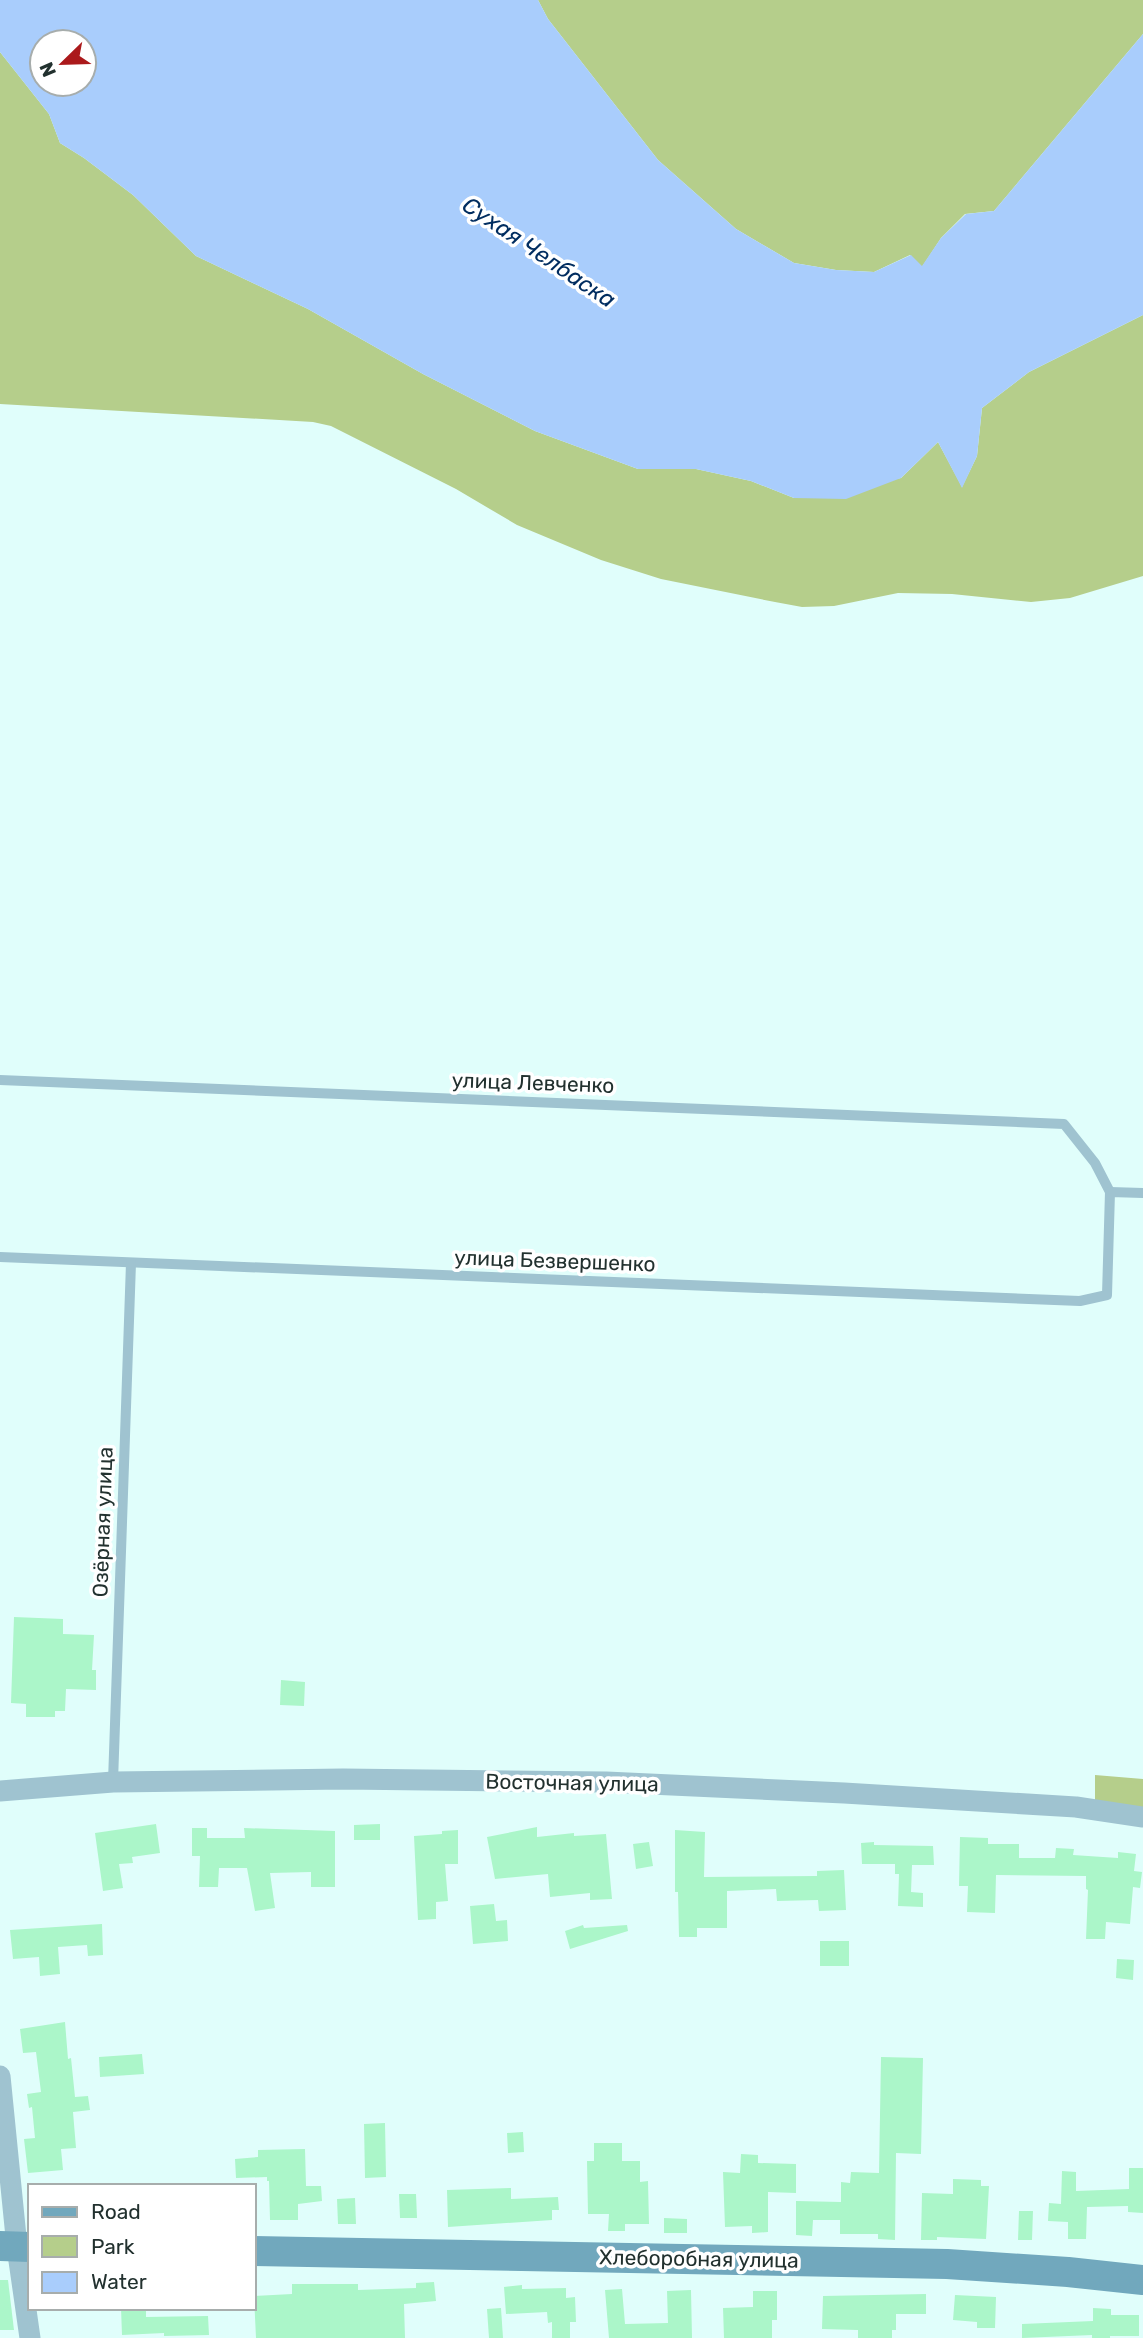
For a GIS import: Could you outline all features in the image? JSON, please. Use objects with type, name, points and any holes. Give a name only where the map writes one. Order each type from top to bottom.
[{"type":"street","name":"Восточная улица","points":[[0,1791],[113,1782],[606,1782],[1062,1806],[1143,1816]]},
{"type":"street","points":[[0,2076],[16,2247],[30,2338]]},
{"type":"street","name":"Хлеборобная улица","points":[[256,2251],[947,2264],[1143,2280]]},
{"type":"lane","name":"улица Левченко","points":[[0,1080],[1063,1124],[1095,1163],[1110,1192]]},
{"type":"lane","points":[[1110,1192],[1143,1194]]},
{"type":"lane","name":"улица Безвершенко","points":[[0,1258],[1080,1301],[1107,1295],[1110,1192]]},
{"type":"lane","name":"Озёрная улица","points":[[113,1782],[131,1263]]},
{"type":"green space","points":[[538,0],[1143,0],[1143,34],[994,211],[965,214],[941,238],[922,267],[910,255],[874,272],[836,270],[794,263],[736,229],[658,160],[548,19]]},
{"type":"green space","points":[[0,52],[28,87],[28,98],[36,98],[49,114],[60,143],[133,195],[196,256],[308,309],[423,374],[535,431],[638,469],[696,469],[751,481],[794,498],[901,478],[938,442],[962,487],[977,456],[982,408],[1029,372],[1143,315],[1143,576],[1070,598],[1031,602],[952,594],[898,593],[834,606],[802,607],[661,579],[601,560],[517,525],[456,489],[331,426],[313,422],[0,404]]},
{"type":"green space","points":[[1095,1775],[1143,1779],[1143,1809],[1095,1801]]},
{"type":"water","name":"Сухая Челбаска","points":[[0,0],[538,0],[548,19],[658,160],[736,229],[794,263],[836,270],[874,272],[911,255],[922,266],[941,238],[966,214],[994,211],[1143,34],[1143,315],[1029,372],[982,408],[977,456],[962,488],[938,442],[901,478],[846,499],[794,498],[751,481],[696,469],[638,469],[535,431],[423,374],[308,309],[196,256],[133,195],[60,143],[49,114],[36,98],[98,98],[98,28],[28,28],[28,87],[0,52]]},
{"type":"building","points":[[14,1617],[63,1619],[63,1634],[94,1635],[92,1670],[96,1670],[96,1690],[66,1689],[65,1711],[55,1711],[55,1717],[26,1717],[26,1704],[11,1703]]},
{"type":"building","points":[[281,1680],[305,1682],[304,1706],[280,1705]]},
{"type":"building","points":[[156,1824],[160,1853],[132,1857],[133,1863],[119,1864],[123,1888],[103,1891],[95,1833]]},
{"type":"building","points":[[380,1824],[380,1840],[354,1840],[354,1825]]},
{"type":"building","points":[[537,1827],[537,1837],[574,1833],[574,1836],[606,1834],[612,1899],[590,1900],[590,1893],[550,1897],[548,1874],[495,1879],[487,1837]]},
{"type":"building","points":[[192,1828],[207,1828],[207,1838],[245,1838],[244,1828],[335,1831],[335,1887],[311,1887],[311,1872],[270,1873],[275,1908],[255,1911],[247,1868],[219,1868],[218,1887],[199,1887],[200,1856],[192,1856]]},
{"type":"building","points":[[458,1830],[458,1864],[445,1864],[448,1901],[436,1902],[436,1919],[418,1920],[414,1836]]},
{"type":"building","points":[[675,1830],[705,1832],[704,1877],[817,1876],[817,1871],[844,1870],[846,1910],[819,1911],[818,1900],[777,1901],[776,1889],[727,1891],[727,1928],[697,1928],[697,1937],[679,1937],[678,1892],[675,1892]]},
{"type":"building","points":[[960,1837],[988,1838],[988,1844],[1019,1844],[1019,1858],[1055,1858],[1056,1848],[1074,1849],[1073,1855],[1118,1858],[1118,1852],[1136,1854],[1134,1871],[1142,1872],[1140,1888],[1133,1887],[1130,1924],[1106,1922],[1105,1939],[1086,1939],[1086,1876],[996,1875],[995,1913],[967,1912],[968,1886],[959,1886]]},
{"type":"building","points":[[649,1842],[653,1866],[636,1869],[633,1844]]},
{"type":"building","points":[[874,1842],[874,1845],[933,1846],[934,1865],[912,1865],[911,1892],[923,1893],[923,1907],[898,1906],[899,1874],[895,1874],[895,1864],[862,1864],[861,1843]]},
{"type":"building","points":[[494,1904],[496,1921],[507,1920],[508,1941],[473,1944],[470,1906]]},
{"type":"building","points":[[102,1924],[103,1955],[88,1956],[87,1945],[58,1947],[60,1974],[40,1976],[39,1957],[13,1959],[10,1930]]},
{"type":"building","points":[[583,1925],[584,1928],[627,1925],[628,1931],[570,1949],[565,1931]]},
{"type":"building","points":[[820,1941],[849,1941],[849,1966],[820,1966]]},
{"type":"building","points":[[1117,1959],[1134,1960],[1133,1980],[1116,1978]]},
{"type":"building","points":[[65,2022],[75,2097],[88,2096],[90,2110],[73,2112],[76,2148],[61,2149],[63,2170],[28,2173],[24,2139],[35,2138],[32,2107],[29,2108],[27,2094],[41,2092],[36,2052],[23,2053],[20,2029]]},
{"type":"building","points":[[142,2054],[144,2074],[100,2077],[99,2057]]},
{"type":"building","points":[[881,2057],[923,2058],[921,2154],[896,2153],[895,2240],[878,2239],[878,2234],[840,2234],[840,2220],[813,2220],[812,2236],[796,2235],[796,2201],[841,2202],[841,2182],[850,2183],[851,2172],[879,2173]]},
{"type":"building","points":[[385,2123],[386,2177],[365,2178],[364,2124]]},
{"type":"building","points":[[523,2132],[524,2152],[508,2153],[507,2133]]},
{"type":"building","points":[[594,2143],[622,2143],[622,2161],[640,2161],[640,2182],[648,2181],[649,2224],[625,2224],[625,2231],[608,2231],[609,2214],[588,2214],[587,2161],[594,2161]]},
{"type":"building","points":[[305,2149],[306,2186],[321,2186],[322,2201],[298,2204],[298,2220],[270,2220],[267,2177],[236,2178],[235,2159],[258,2157],[258,2150]]},
{"type":"building","points":[[741,2154],[758,2155],[758,2163],[796,2164],[796,2193],[768,2192],[768,2232],[752,2233],[752,2226],[725,2227],[723,2172],[740,2173]]},
{"type":"building","points":[[1129,2168],[1143,2168],[1143,2213],[1128,2212],[1128,2206],[1087,2207],[1086,2239],[1068,2239],[1068,2222],[1048,2221],[1049,2203],[1061,2204],[1062,2171],[1076,2172],[1076,2191],[1129,2189]]},
{"type":"building","points":[[953,2179],[981,2180],[981,2186],[989,2186],[986,2239],[937,2237],[937,2240],[921,2240],[922,2193],[953,2194]]},
{"type":"building","points":[[511,2188],[511,2199],[558,2197],[559,2210],[552,2210],[552,2220],[448,2227],[447,2190]]},
{"type":"building","points":[[399,2194],[416,2194],[417,2218],[400,2218]]},
{"type":"building","points":[[355,2198],[356,2224],[338,2224],[337,2199]]},
{"type":"building","points":[[1019,2211],[1033,2211],[1032,2240],[1018,2240]]},
{"type":"building","points":[[664,2218],[687,2219],[687,2233],[664,2233]]},
{"type":"building","points":[[0,2280],[8,2280],[14,2330],[0,2330]]},
{"type":"building","points":[[434,2282],[436,2301],[404,2304],[405,2338],[256,2338],[256,2296],[292,2294],[292,2284],[358,2284],[358,2290],[416,2288],[416,2283]]},
{"type":"building","points":[[522,2285],[522,2289],[566,2288],[566,2298],[575,2297],[576,2322],[570,2322],[570,2338],[552,2338],[552,2322],[548,2323],[547,2312],[506,2314],[504,2287]]},
{"type":"building","points":[[622,2289],[625,2324],[668,2323],[667,2291],[691,2290],[692,2338],[609,2338],[605,2290]]},
{"type":"building","points":[[753,2291],[777,2291],[777,2320],[772,2320],[772,2338],[724,2338],[723,2308],[753,2307]]},
{"type":"building","points":[[926,2294],[926,2314],[896,2314],[896,2330],[892,2330],[892,2338],[858,2338],[858,2330],[822,2329],[823,2296]]},
{"type":"building","points":[[955,2295],[996,2297],[995,2328],[977,2328],[977,2322],[953,2320]]},
{"type":"building","points":[[501,2308],[503,2338],[489,2338],[487,2309]]},
{"type":"building","points":[[1093,2308],[1111,2309],[1111,2315],[1139,2315],[1139,2336],[1022,2338],[1022,2324],[1093,2321]]},
{"type":"building","points":[[121,2310],[146,2310],[146,2317],[208,2316],[209,2335],[122,2335]]}]
